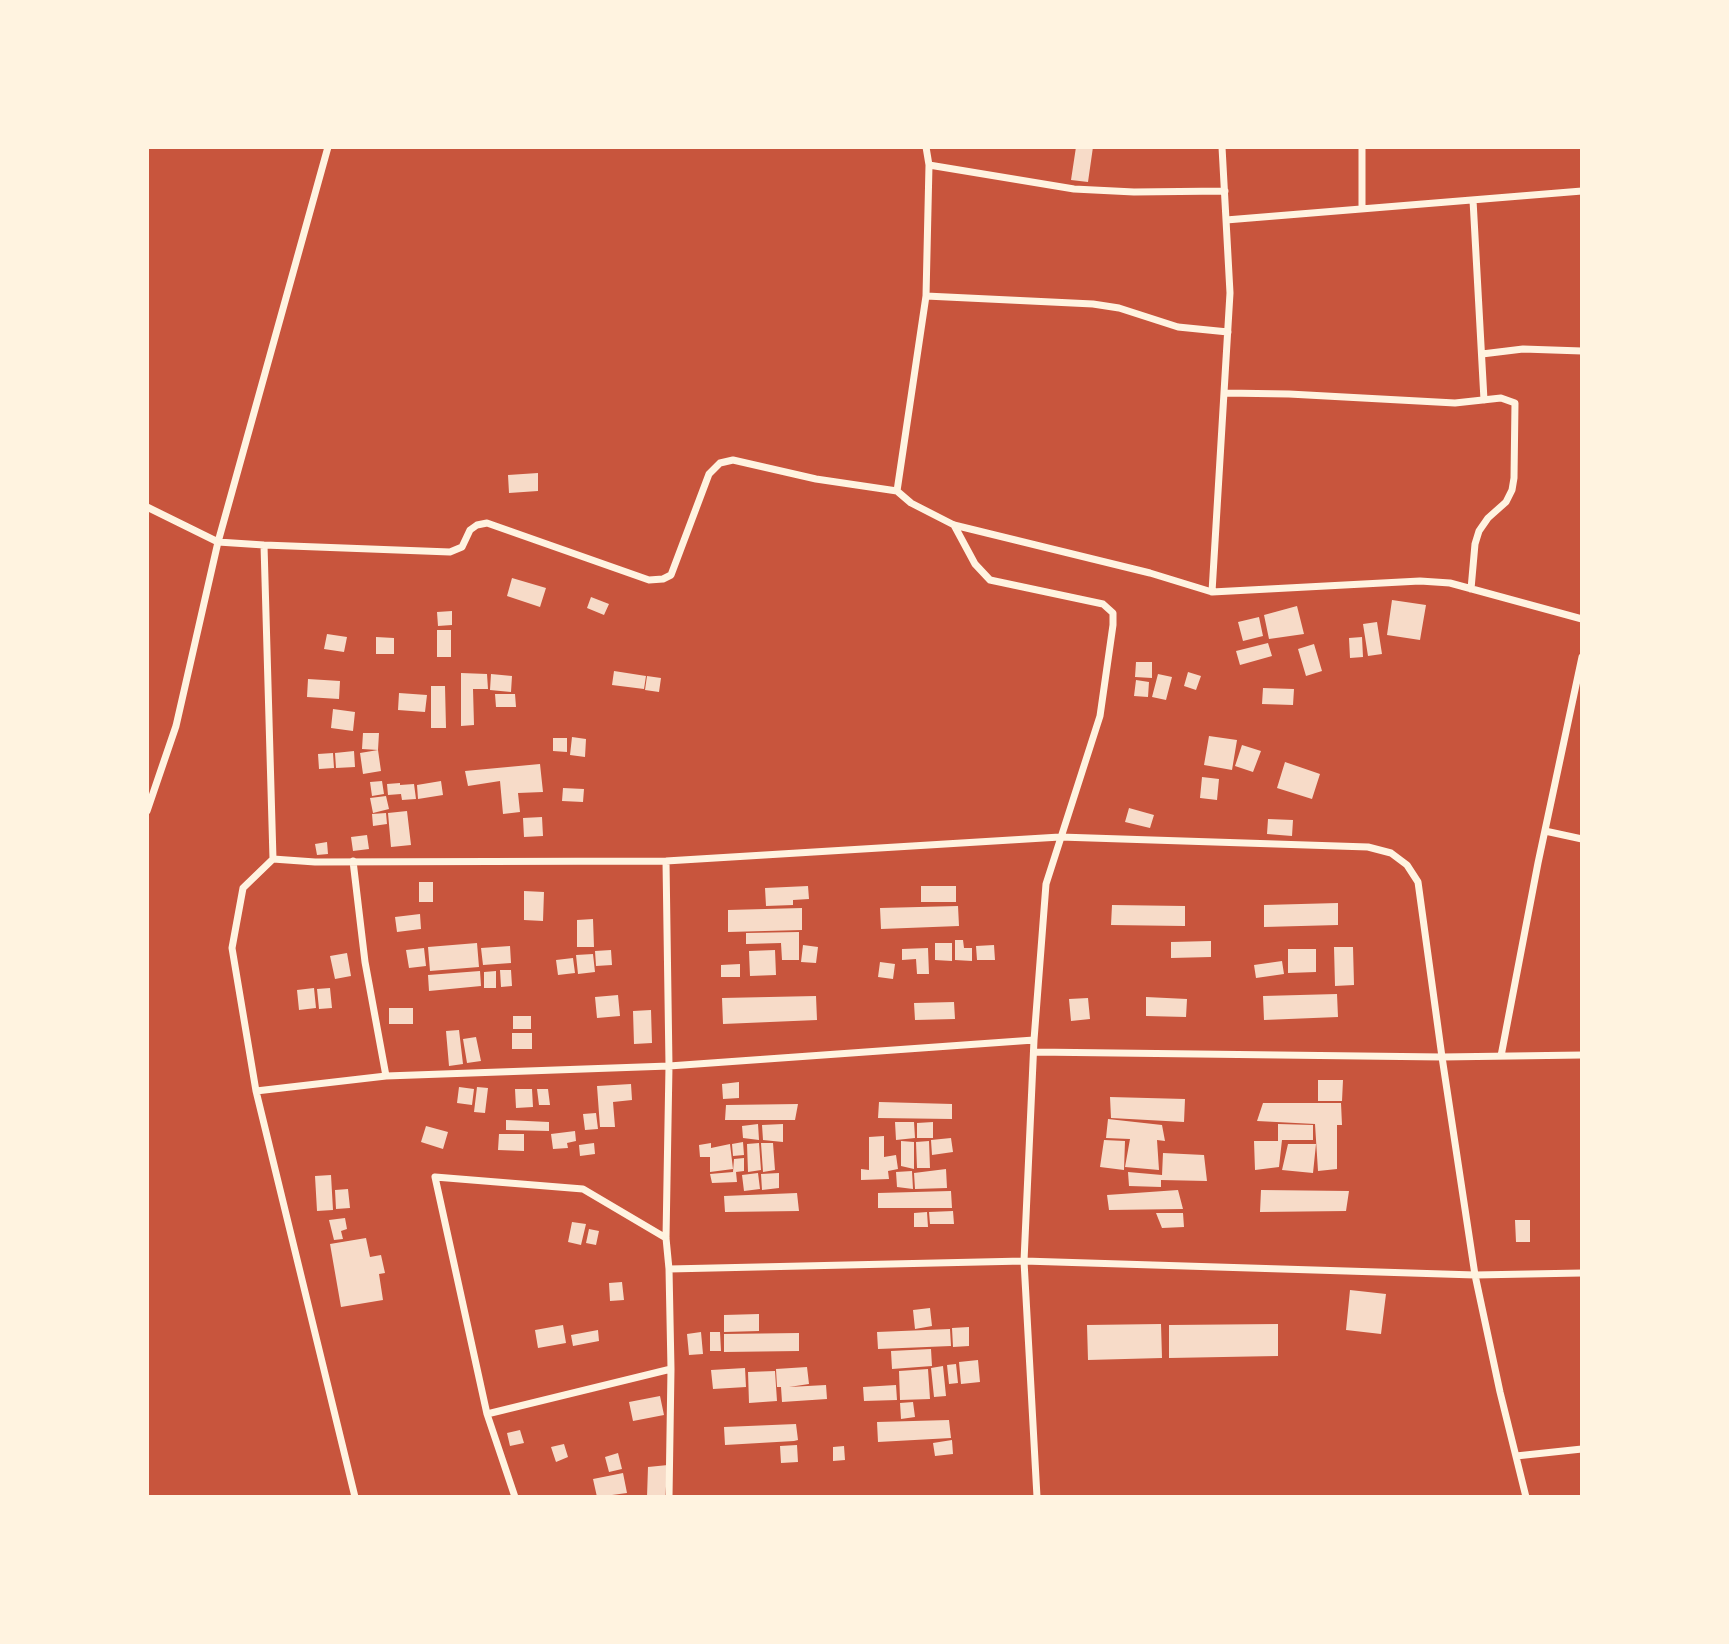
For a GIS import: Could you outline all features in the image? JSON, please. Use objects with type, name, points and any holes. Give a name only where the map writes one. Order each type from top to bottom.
[{"type":"street","points":[[147,811],[176,726],[218,542],[328,147]]},
{"type":"street","points":[[897,491],[926,296],[929,165],[926,147]]},
{"type":"street","points":[[1212,592],[1230,293],[1222,147]]},
{"type":"street","points":[[1362,147],[1362,209]]},
{"type":"street","points":[[929,165],[1074,189],[1134,192],[1225,191]]},
{"type":"street","points":[[1226,220],[1582,191]]},
{"type":"street","points":[[1473,200],[1484,400]]},
{"type":"street","points":[[926,296],[1093,304],[1119,308],[1178,327],[1228,332]]},
{"type":"street","points":[[1482,354],[1523,349],[1582,351]]},
{"type":"street","points":[[1225,393],[1455,404],[1501,398],[1514,403],[1514,478],[1506,502],[1488,518],[1479,531],[1475,544],[1471,589]]},
{"type":"street","points":[[147,507],[218,542],[264,545],[450,552],[461,547],[470,530],[486,523],[649,580],[663,579],[671,575],[709,474],[720,463],[733,460],[816,479],[897,491],[911,503],[954,525],[1150,573],[1212,592],[1420,581],[1450,583],[1582,619]]},
{"type":"street","points":[[954,525],[975,564],[990,580],[1103,604],[1113,614],[1100,716],[1046,884],[1034,1040],[1024,1261],[1037,1497]]},
{"type":"street","points":[[264,545],[273,859],[243,888],[232,948],[256,1091],[355,1497]]},
{"type":"street","points":[[1501,1056],[1582,657]]},
{"type":"street","points":[[1545,831],[1582,839]]},
{"type":"street","points":[[273,859],[316,862],[666,861],[1060,837],[1368,847],[1391,853],[1407,865],[1418,882],[1475,1275],[1526,1497]]},
{"type":"street","points":[[666,861],[666,1238],[671,1368],[669,1497]]},
{"type":"street","points":[[353,862],[365,962],[386,1076]]},
{"type":"street","points":[[256,1091],[386,1076],[668,1066],[1034,1040]]},
{"type":"street","points":[[1034,1052],[1442,1057],[1582,1055]]},
{"type":"street","points":[[515,1497],[488,1414],[435,1177],[583,1189],[666,1238]]},
{"type":"street","points":[[669,1269],[1024,1261],[1475,1275],[1582,1273]]},
{"type":"street","points":[[488,1414],[671,1368]]},
{"type":"street","points":[[1516,1456],[1582,1449]]},
{"type":"building","points":[[1076,147],[1093,147],[1088,182],[1071,180]]},
{"type":"building","points":[[538,473],[538,491],[509,493],[508,475]]},
{"type":"building","points":[[512,578],[546,588],[540,607],[507,596]]},
{"type":"building","points":[[591,597],[609,604],[604,615],[587,608]]},
{"type":"building","points":[[1392,600],[1426,605],[1420,640],[1387,635]]},
{"type":"building","points":[[1297,606],[1304,634],[1269,639],[1264,615]]},
{"type":"building","points":[[452,611],[452,625],[438,626],[437,612]]},
{"type":"building","points":[[1259,617],[1263,636],[1243,641],[1238,622]]},
{"type":"building","points":[[1377,622],[1382,654],[1368,656],[1363,624]]},
{"type":"building","points":[[437,630],[451,630],[451,657],[437,657]]},
{"type":"building","points":[[327,634],[347,637],[344,652],[324,649]]},
{"type":"building","points":[[376,637],[394,638],[394,654],[376,654]]},
{"type":"building","points":[[1362,637],[1363,657],[1350,658],[1349,638]]},
{"type":"building","points":[[1268,643],[1272,656],[1240,665],[1236,651]]},
{"type":"building","points":[[1314,644],[1322,671],[1306,676],[1298,649]]},
{"type":"building","points":[[1136,662],[1152,662],[1152,678],[1135,677]]},
{"type":"building","points":[[614,671],[646,676],[644,689],[612,685]]},
{"type":"building","points":[[1188,672],[1201,676],[1196,690],[1184,686]]},
{"type":"building","points":[[461,673],[487,674],[488,689],[473,689],[474,725],[461,726]]},
{"type":"building","points":[[491,674],[512,676],[511,692],[490,690]]},
{"type":"building","points":[[1158,674],[1172,677],[1166,700],[1152,697]]},
{"type":"building","points":[[647,676],[661,678],[659,692],[645,690]]},
{"type":"building","points":[[308,679],[340,681],[339,699],[307,697]]},
{"type":"building","points":[[1136,680],[1149,682],[1148,697],[1134,696]]},
{"type":"building","points":[[431,686],[445,686],[446,728],[431,728]]},
{"type":"building","points":[[1263,688],[1294,689],[1293,705],[1262,704]]},
{"type":"building","points":[[399,693],[427,695],[425,712],[398,710]]},
{"type":"building","points":[[495,694],[515,694],[516,707],[496,707]]},
{"type":"building","points":[[333,709],[355,712],[353,731],[331,728]]},
{"type":"building","points":[[363,733],[379,733],[378,750],[362,749]]},
{"type":"building","points":[[1209,736],[1237,740],[1232,770],[1204,765]]},
{"type":"building","points":[[572,737],[586,739],[585,757],[570,755]]},
{"type":"building","points":[[553,738],[567,738],[567,752],[553,751]]},
{"type":"building","points":[[1242,745],[1261,751],[1253,772],[1235,766]]},
{"type":"building","points":[[378,750],[381,771],[363,774],[360,753]]},
{"type":"building","points":[[354,751],[355,767],[336,768],[335,753]]},
{"type":"building","points":[[333,753],[334,768],[319,769],[318,754]]},
{"type":"building","points":[[1285,762],[1320,774],[1312,799],[1277,788]]},
{"type":"building","points":[[540,764],[543,792],[518,793],[520,812],[503,814],[500,781],[468,786],[465,771]]},
{"type":"building","points":[[1202,777],[1219,779],[1217,800],[1200,798]]},
{"type":"building","points":[[382,781],[384,794],[372,796],[370,782]]},
{"type":"building","points":[[441,781],[443,795],[418,799],[417,785]]},
{"type":"building","points":[[387,784],[414,784],[416,799],[402,800],[401,794],[388,795]]},
{"type":"building","points":[[563,788],[584,789],[583,802],[562,801]]},
{"type":"building","points":[[386,796],[389,809],[373,813],[370,798]]},
{"type":"building","points":[[1129,808],[1154,815],[1150,828],[1125,822]]},
{"type":"building","points":[[407,811],[411,845],[391,847],[388,813]]},
{"type":"building","points":[[386,813],[387,824],[373,826],[372,814]]},
{"type":"building","points":[[542,817],[543,836],[524,837],[523,818]]},
{"type":"building","points":[[1268,819],[1293,820],[1292,836],[1267,834]]},
{"type":"building","points":[[367,835],[369,849],[353,851],[351,837]]},
{"type":"building","points":[[327,842],[328,854],[317,855],[315,844]]},
{"type":"building","points":[[419,882],[433,882],[433,902],[419,902]]},
{"type":"building","points":[[808,886],[809,899],[793,900],[793,905],[766,906],[765,888]]},
{"type":"building","points":[[921,886],[956,886],[956,902],[921,902]]},
{"type":"building","points":[[524,891],[544,892],[543,921],[524,920]]},
{"type":"building","points":[[1338,903],[1338,925],[1264,927],[1264,905]]},
{"type":"building","points":[[1112,905],[1185,906],[1185,926],[1111,925]]},
{"type":"building","points":[[958,906],[959,926],[881,929],[880,908]]},
{"type":"building","points":[[802,908],[802,930],[728,932],[728,910]]},
{"type":"building","points":[[420,914],[421,929],[397,932],[395,917]]},
{"type":"building","points":[[593,919],[594,947],[577,947],[577,920]]},
{"type":"building","points":[[799,932],[799,960],[782,960],[781,943],[746,944],[746,933]]},
{"type":"building","points":[[955,940],[963,940],[964,948],[972,948],[972,961],[955,960]]},
{"type":"building","points":[[1211,941],[1211,957],[1171,958],[1171,942]]},
{"type":"building","points":[[477,943],[479,967],[430,971],[428,947]]},
{"type":"building","points":[[935,943],[952,943],[952,961],[935,960]]},
{"type":"building","points":[[803,945],[818,947],[816,963],[801,962]]},
{"type":"building","points":[[994,945],[995,960],[977,960],[976,946]]},
{"type":"building","points":[[510,946],[511,963],[483,965],[481,948]]},
{"type":"building","points":[[1334,947],[1353,947],[1354,985],[1335,986]]},
{"type":"building","points":[[424,948],[426,966],[409,968],[406,950]]},
{"type":"building","points":[[928,948],[929,974],[917,974],[916,959],[902,960],[902,949]]},
{"type":"building","points":[[1288,949],[1316,949],[1316,972],[1288,973]]},
{"type":"building","points":[[611,950],[612,965],[596,966],[595,951]]},
{"type":"building","points":[[775,950],[776,975],[750,976],[749,951]]},
{"type":"building","points":[[347,953],[351,976],[335,979],[330,956]]},
{"type":"building","points":[[593,954],[595,972],[578,974],[576,955]]},
{"type":"building","points":[[573,958],[575,973],[558,975],[556,960]]},
{"type":"building","points":[[1282,961],[1284,974],[1256,978],[1254,965]]},
{"type":"building","points":[[880,962],[895,964],[893,979],[878,977]]},
{"type":"building","points":[[740,964],[740,977],[721,977],[721,965]]},
{"type":"building","points":[[500,970],[511,970],[512,986],[501,987]]},
{"type":"building","points":[[480,971],[481,986],[429,991],[428,975]]},
{"type":"building","points":[[496,971],[496,988],[484,988],[484,972]]},
{"type":"building","points":[[314,988],[316,1008],[299,1010],[297,990]]},
{"type":"building","points":[[330,988],[332,1008],[319,1009],[317,989]]},
{"type":"building","points":[[1337,994],[1338,1017],[1264,1020],[1263,996]]},
{"type":"building","points":[[618,995],[620,1016],[597,1018],[595,997]]},
{"type":"building","points":[[816,996],[817,1020],[723,1024],[722,998]]},
{"type":"building","points":[[1146,997],[1187,999],[1186,1017],[1146,1016]]},
{"type":"building","points":[[1088,998],[1090,1019],[1071,1021],[1069,999]]},
{"type":"building","points":[[954,1002],[955,1019],[915,1020],[914,1003]]},
{"type":"building","points":[[389,1008],[413,1008],[413,1024],[389,1024]]},
{"type":"building","points":[[651,1010],[652,1043],[634,1044],[633,1011]]},
{"type":"building","points":[[513,1016],[531,1016],[531,1029],[513,1029]]},
{"type":"building","points":[[459,1030],[463,1064],[449,1066],[446,1031]]},
{"type":"building","points":[[512,1033],[532,1033],[532,1049],[512,1049]]},
{"type":"building","points":[[476,1037],[481,1061],[467,1063],[463,1039]]},
{"type":"building","points":[[1318,1080],[1343,1080],[1342,1101],[1318,1101]]},
{"type":"building","points":[[739,1082],[739,1098],[723,1099],[722,1084]]},
{"type":"building","points":[[631,1084],[632,1100],[613,1102],[615,1127],[600,1127],[597,1086]]},
{"type":"building","points":[[459,1087],[474,1089],[472,1105],[457,1103]]},
{"type":"building","points":[[477,1087],[488,1088],[485,1113],[474,1112]]},
{"type":"building","points":[[515,1089],[532,1089],[533,1107],[516,1108]]},
{"type":"building","points":[[537,1089],[548,1089],[550,1105],[539,1105]]},
{"type":"building","points":[[1110,1097],[1185,1099],[1184,1122],[1111,1118]]},
{"type":"building","points":[[879,1102],[952,1104],[952,1119],[878,1118]]},
{"type":"building","points":[[1263,1103],[1341,1103],[1342,1125],[1337,1125],[1337,1169],[1318,1171],[1315,1124],[1257,1121]]},
{"type":"building","points":[[798,1104],[795,1120],[725,1120],[726,1105]]},
{"type":"building","points":[[596,1113],[598,1129],[585,1130],[583,1114]]},
{"type":"building","points":[[1108,1119],[1162,1125],[1165,1141],[1157,1140],[1159,1170],[1125,1167],[1130,1139],[1106,1138]]},
{"type":"building","points":[[506,1120],[549,1122],[549,1131],[506,1130]]},
{"type":"building","points":[[895,1122],[914,1122],[915,1138],[896,1140]]},
{"type":"building","points":[[933,1122],[933,1138],[917,1138],[917,1123]]},
{"type":"building","points":[[758,1124],[759,1140],[743,1138],[742,1126]]},
{"type":"building","points":[[783,1124],[783,1142],[763,1140],[762,1125]]},
{"type":"building","points":[[1278,1124],[1313,1125],[1313,1140],[1282,1140],[1279,1167],[1255,1170],[1254,1141],[1278,1141]]},
{"type":"building","points":[[426,1126],[448,1132],[443,1149],[421,1142]]},
{"type":"building","points":[[575,1131],[576,1141],[567,1143],[568,1148],[553,1149],[551,1134]]},
{"type":"building","points":[[499,1134],[524,1134],[524,1151],[498,1150]]},
{"type":"building","points":[[884,1136],[884,1157],[896,1155],[898,1169],[888,1171],[889,1179],[861,1180],[861,1169],[869,1170],[869,1137]]},
{"type":"building","points":[[951,1138],[953,1152],[932,1155],[931,1140]]},
{"type":"building","points":[[1104,1140],[1125,1141],[1124,1170],[1100,1167]]},
{"type":"building","points":[[901,1141],[914,1142],[914,1169],[901,1166]]},
{"type":"building","points":[[929,1141],[930,1168],[917,1168],[916,1142]]},
{"type":"building","points":[[743,1142],[744,1155],[733,1156],[732,1144]]},
{"type":"building","points":[[594,1143],[595,1154],[580,1156],[579,1145]]},
{"type":"building","points":[[711,1143],[711,1148],[730,1144],[733,1169],[710,1172],[710,1157],[700,1157],[699,1145]]},
{"type":"building","points":[[759,1143],[761,1170],[748,1172],[747,1144]]},
{"type":"building","points":[[761,1143],[773,1143],[775,1170],[763,1172]]},
{"type":"building","points":[[1288,1144],[1316,1144],[1313,1173],[1282,1170]]},
{"type":"building","points":[[1163,1153],[1204,1155],[1207,1181],[1161,1180],[1161,1187],[1129,1186],[1128,1172],[1162,1175]]},
{"type":"building","points":[[744,1158],[744,1171],[736,1172],[737,1182],[712,1183],[710,1174],[733,1172],[734,1159]]},
{"type":"building","points":[[946,1169],[947,1188],[915,1189],[914,1173]]},
{"type":"building","points":[[912,1171],[913,1189],[897,1187],[896,1172]]},
{"type":"building","points":[[758,1173],[760,1189],[744,1191],[742,1175]]},
{"type":"building","points":[[779,1173],[779,1188],[762,1190],[761,1174]]},
{"type":"building","points":[[331,1175],[333,1210],[317,1211],[315,1176]]},
{"type":"building","points":[[348,1189],[350,1208],[336,1209],[335,1190]]},
{"type":"building","points":[[1178,1190],[1183,1209],[1109,1210],[1107,1195]]},
{"type":"building","points":[[1261,1190],[1349,1191],[1346,1211],[1260,1212]]},
{"type":"building","points":[[951,1191],[952,1208],[878,1208],[878,1193]]},
{"type":"building","points":[[797,1193],[799,1211],[725,1212],[724,1196]]},
{"type":"building","points":[[953,1211],[954,1224],[930,1224],[929,1212]]},
{"type":"building","points":[[927,1212],[928,1227],[914,1227],[914,1213]]},
{"type":"building","points":[[1156,1213],[1183,1213],[1184,1227],[1162,1228]]},
{"type":"building","points":[[345,1218],[347,1229],[341,1231],[343,1239],[334,1240],[329,1220]]},
{"type":"building","points":[[1515,1220],[1530,1220],[1530,1242],[1516,1242]]},
{"type":"building","points":[[572,1222],[586,1224],[581,1245],[568,1242]]},
{"type":"building","points":[[589,1229],[599,1231],[596,1245],[586,1243]]},
{"type":"building","points":[[366,1238],[370,1257],[381,1255],[385,1273],[379,1274],[383,1300],[341,1307],[330,1244]]},
{"type":"building","points":[[622,1282],[624,1300],[610,1301],[609,1283]]},
{"type":"building","points":[[1350,1290],[1386,1294],[1381,1334],[1346,1330]]},
{"type":"building","points":[[930,1308],[932,1326],[915,1329],[913,1310]]},
{"type":"building","points":[[759,1314],[759,1331],[724,1332],[724,1315]]},
{"type":"building","points":[[1161,1324],[1162,1358],[1088,1360],[1087,1325]]},
{"type":"building","points":[[1278,1324],[1278,1356],[1169,1358],[1169,1325]]},
{"type":"building","points":[[563,1325],[566,1343],[538,1348],[535,1330]]},
{"type":"building","points":[[969,1327],[969,1346],[953,1347],[952,1328]]},
{"type":"building","points":[[950,1329],[951,1346],[878,1349],[877,1332]]},
{"type":"building","points":[[598,1330],[599,1341],[573,1346],[571,1335]]},
{"type":"building","points":[[701,1332],[703,1354],[689,1355],[687,1334]]},
{"type":"building","points":[[710,1332],[720,1332],[721,1351],[710,1351]]},
{"type":"building","points":[[799,1333],[799,1351],[724,1352],[724,1334]]},
{"type":"building","points":[[931,1349],[932,1366],[892,1369],[891,1351]]},
{"type":"building","points":[[978,1360],[980,1382],[961,1384],[959,1362]]},
{"type":"building","points":[[956,1364],[958,1383],[949,1384],[947,1365]]},
{"type":"building","points":[[943,1366],[946,1396],[934,1397],[931,1368]]},
{"type":"building","points":[[807,1367],[809,1384],[789,1387],[826,1385],[827,1399],[782,1402],[781,1387],[777,1387],[776,1369]]},
{"type":"building","points":[[745,1368],[746,1387],[713,1389],[711,1370]]},
{"type":"building","points":[[928,1369],[930,1399],[900,1400],[899,1371]]},
{"type":"building","points":[[775,1371],[777,1401],[749,1403],[748,1372]]},
{"type":"building","points":[[896,1385],[897,1400],[864,1401],[863,1387]]},
{"type":"building","points":[[660,1396],[664,1415],[633,1421],[629,1402]]},
{"type":"building","points":[[913,1402],[915,1417],[901,1419],[900,1403]]},
{"type":"building","points":[[949,1420],[951,1438],[878,1442],[877,1422]]},
{"type":"building","points":[[796,1424],[798,1440],[725,1445],[724,1427]]},
{"type":"building","points":[[520,1430],[524,1443],[510,1446],[507,1433]]},
{"type":"building","points":[[952,1440],[953,1454],[935,1456],[933,1443]]},
{"type":"building","points":[[564,1444],[568,1457],[556,1462],[551,1447]]},
{"type":"building","points":[[797,1445],[798,1462],[781,1463],[780,1446]]},
{"type":"building","points":[[844,1446],[845,1460],[833,1461],[833,1447]]},
{"type":"building","points":[[618,1453],[622,1469],[609,1472],[605,1457]]},
{"type":"building","points":[[668,1465],[665,1497],[647,1497],[648,1467]]},
{"type":"building","points":[[623,1473],[627,1493],[597,1497],[593,1479]]}]
